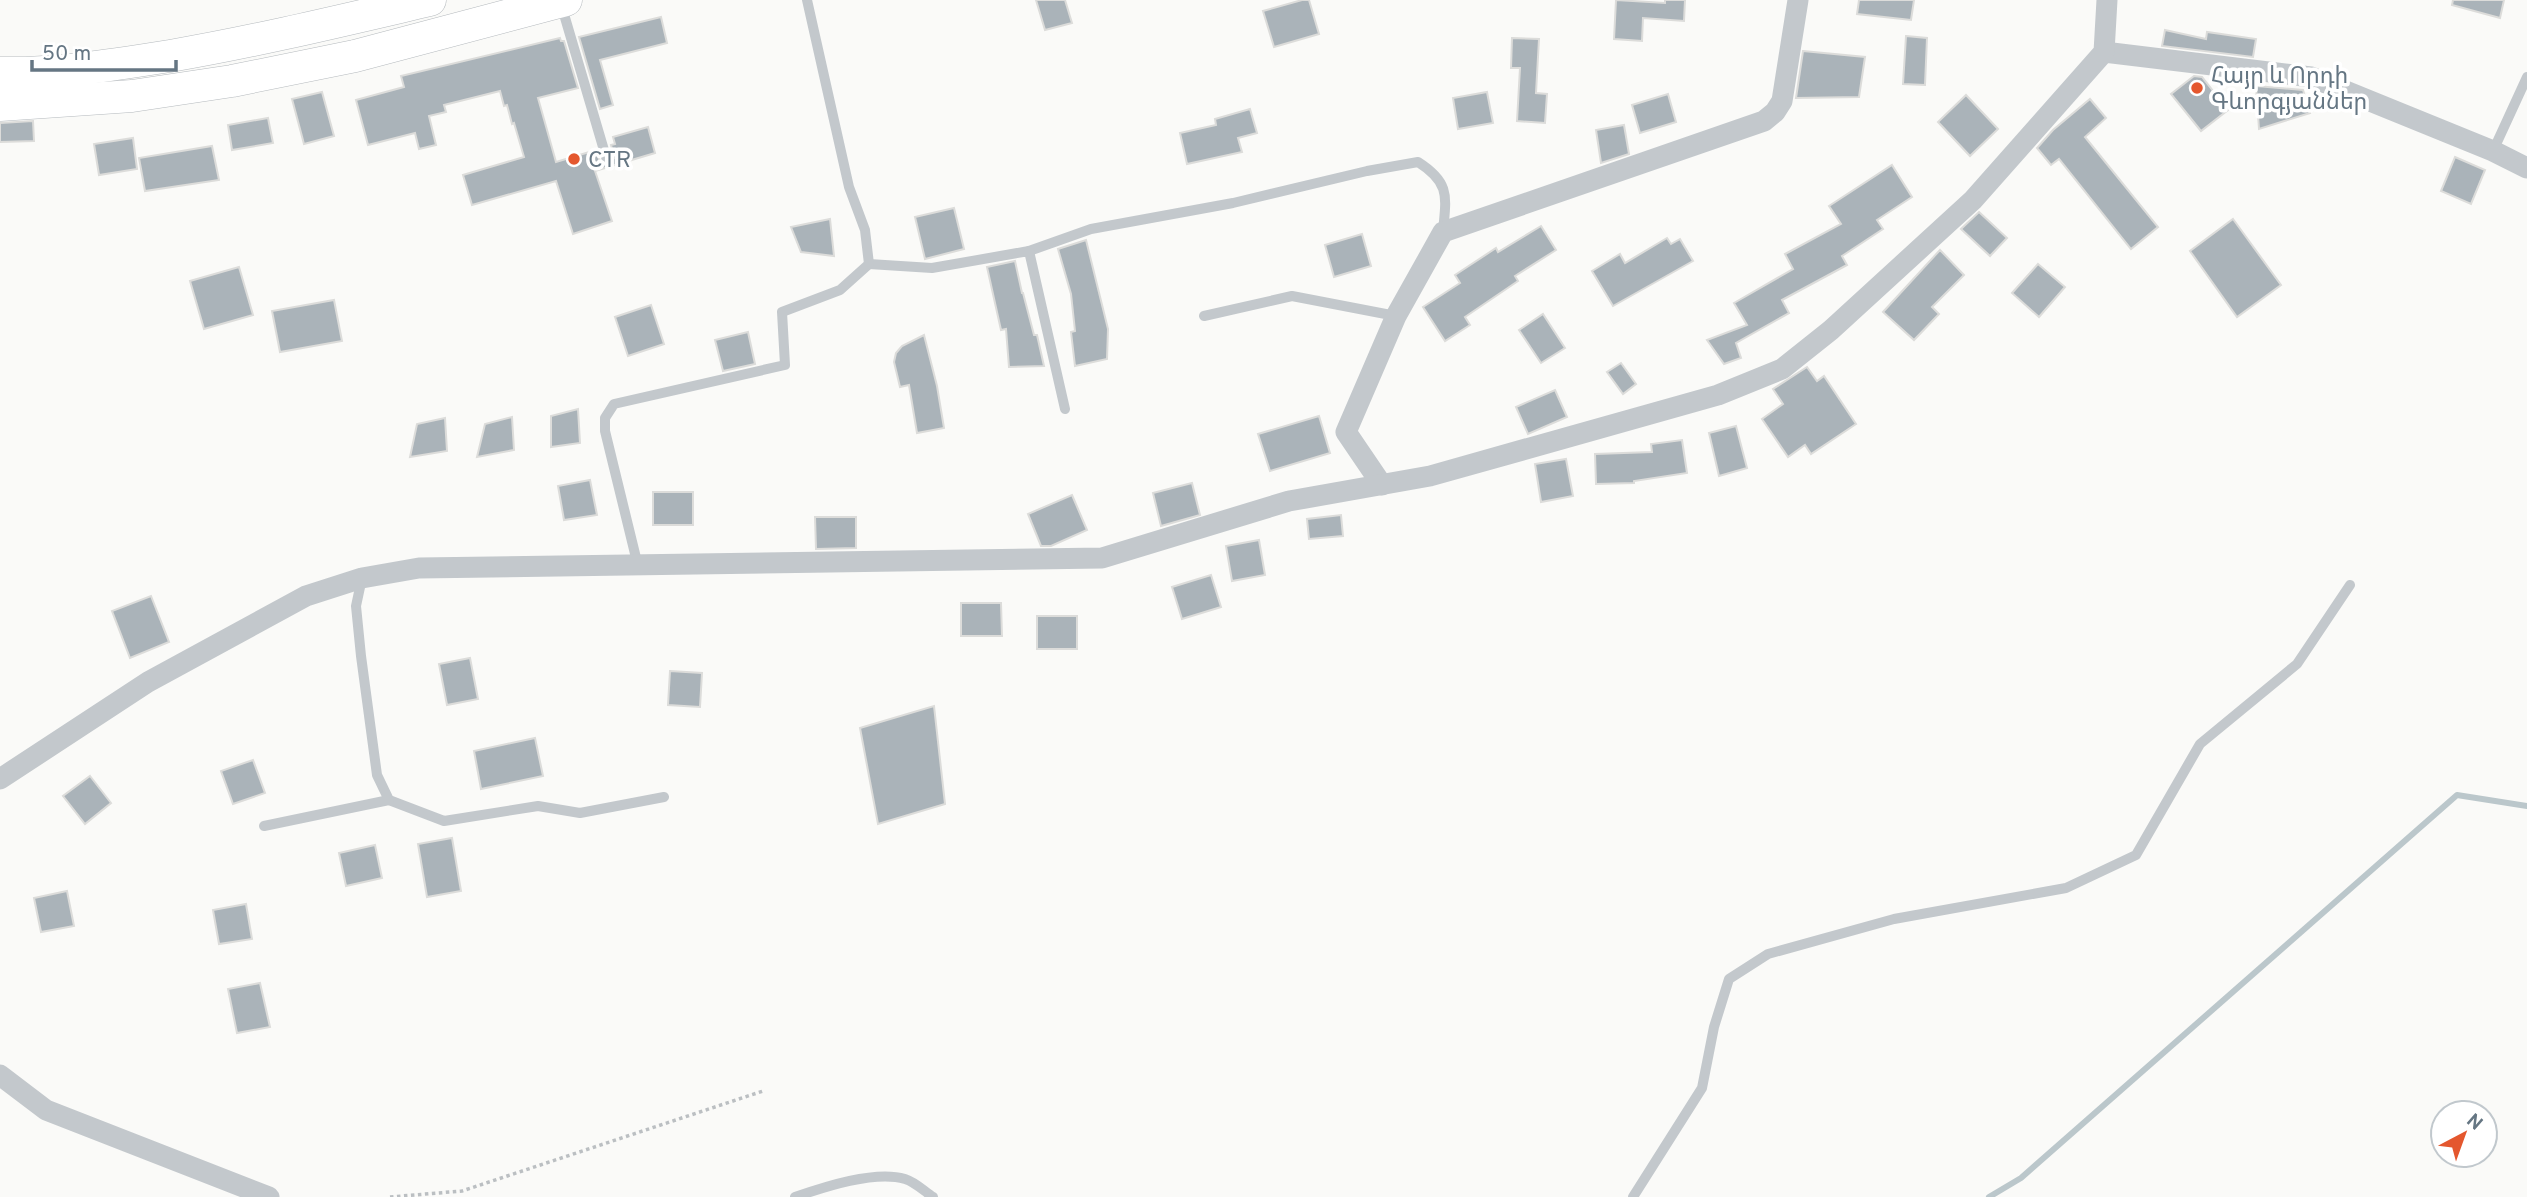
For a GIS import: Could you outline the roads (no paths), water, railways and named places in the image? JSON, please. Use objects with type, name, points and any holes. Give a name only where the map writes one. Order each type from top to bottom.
[{"type":"main road","points":[[0,73],[92,69],[240,44],[430,0]]},
{"type":"main road","points":[[0,105],[132,96],[232,81],[355,56],[553,2]]},
{"type":"main road","points":[[346,19],[329,37],[332,49],[355,56]]},
{"type":"street","points":[[1382,485],[1346,432],[1396,316],[1443,232],[1764,121],[1776,112],[1782,101],[1798,0]]},
{"type":"street","points":[[0,779],[148,682],[306,596],[362,578],[419,568],[1102,558],[1289,501],[1430,477],[1718,395],[1782,369],[1831,330],[1973,200],[2104,52],[2107,0]]},
{"type":"street","points":[[2104,52],[2311,77],[2527,168]]},
{"type":"street","points":[[0,1075],[46,1110],[269,1197]]},
{"type":"lane","points":[[807,0],[849,187],[865,230],[869,264]]},
{"type":"lane","points":[[553,2],[606,157]]},
{"type":"lane","points":[[2493,152],[2527,77]]},
{"type":"lane","points":[[638,566],[605,431],[605,418],[614,404],[785,365],[782,312],[840,290],[869,264],[932,268],[1029,251],[1091,229],[1233,203],[1418,162],[1433,172],[1447,194],[1443,232]]},
{"type":"lane","points":[[1029,251],[1065,409]]},
{"type":"lane","points":[[1204,316],[1292,296],[1396,316]]},
{"type":"lane","points":[[362,578],[356,606],[362,670],[377,775],[389,800]]},
{"type":"lane","points":[[1633,1197],[1702,1088],[1714,1027],[1729,979],[1768,954],[1894,919],[2066,888],[2136,855],[2200,744],[2297,664],[2350,585]]},
{"type":"lane","points":[[264,826],[389,800],[444,821],[538,806],[580,813],[664,797]]},
{"type":"lane","points":[[795,1197],[887,1175],[908,1179],[933,1197]]},
{"type":"waterway","points":[[1989,1197],[2021,1178],[2457,795],[2527,806]]},
{"type":"place","name":"Հայր և Որդի Գևորգյաններ","points":[[2197,88]]},
{"type":"place","name":"CTR","points":[[574,159]]}]
